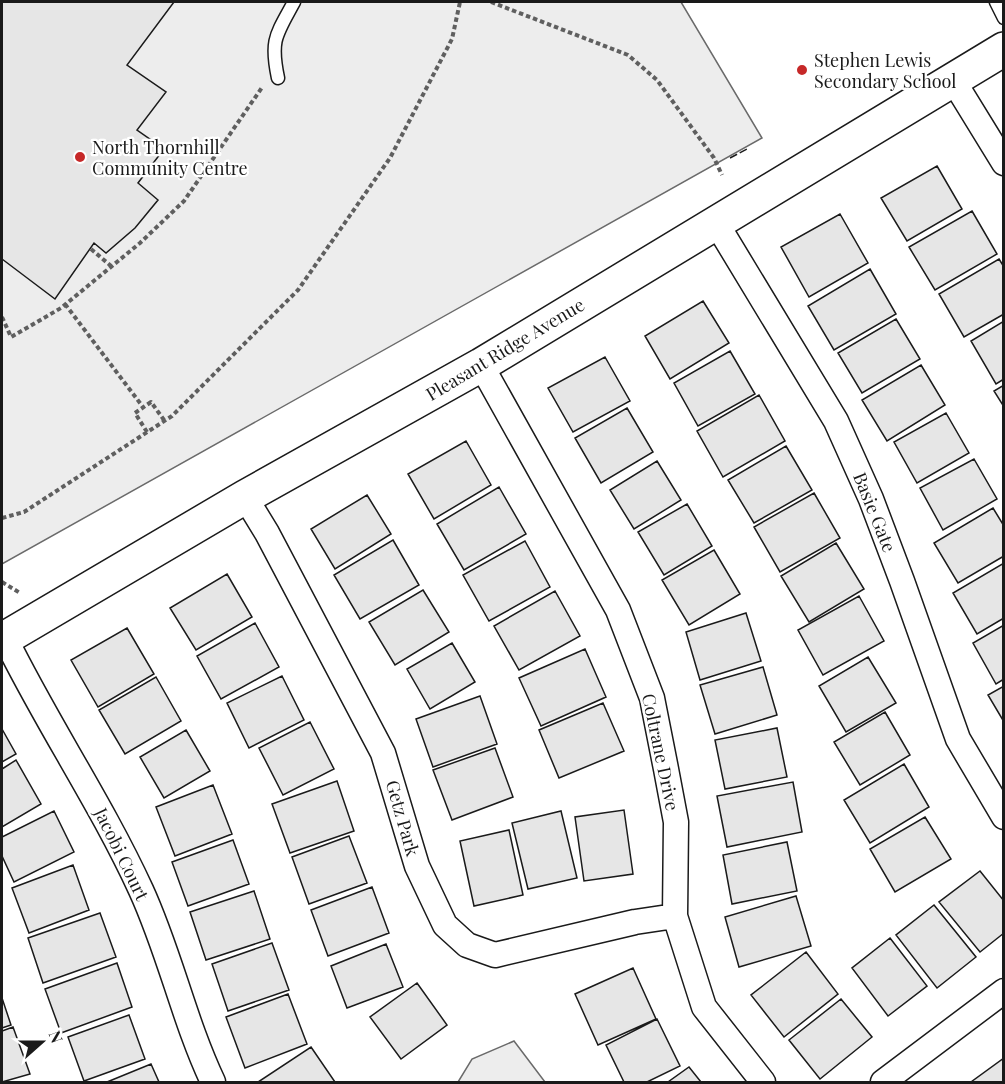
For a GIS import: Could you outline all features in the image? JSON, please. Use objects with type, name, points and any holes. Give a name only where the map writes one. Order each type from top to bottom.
[{"type":"street","name":"Pleasant Ridge Avenue","points":[[3,639],[245,497],[481,365],[715,221],[1004,49]]},
{"type":"street","points":[[953,80],[1004,163]]},
{"type":"street","name":"Basie Gate","points":[[715,221],[836,422],[875,509],[927,645],[940,693],[958,739],[1004,817]]},
{"type":"street","name":"Coltrane Drive","points":[[481,365],[618,610],[652,698],[676,822],[675,916],[704,1007],[763,1083]]},
{"type":"street","name":"Getz Park","points":[[245,497],[267,533],[383,753],[417,866],[445,925],[467,945],[495,955],[635,922],[675,916]]},
{"type":"street","name":"Jacobi Court","points":[[3,639],[83,777],[141,891],[173,973],[199,1054],[213,1083]]},
{"type":"street","points":[[883,1083],[1004,991]]},
{"type":"lane","points":[[278,78],[273,51],[275,37],[294,2]]},
{"type":"lane","points":[[996,2],[1004,18]]},
{"type":"path","points":[[2,518],[24,512],[172,416],[298,290],[390,158],[452,39],[460,2]]},
{"type":"path","points":[[491,2],[628,55],[657,80],[714,158],[722,175]]},
{"type":"path","points":[[2,317],[12,337],[65,304],[140,243],[184,201],[266,82]]},
{"type":"path","points":[[91,249],[111,266]]},
{"type":"path","points":[[65,304],[143,407]]},
{"type":"path","points":[[147,433],[135,413],[152,402],[164,420]]},
{"type":"path","points":[[2,582],[20,593]]},
{"type":"shaded area","points":[[2,2],[681,2],[762,138],[2,564]]},
{"type":"shaded area","points":[[514,1041],[545,1082],[458,1082],[472,1059]]},
{"type":"building","name":"North Thornhill Community Centre","points":[[2,2],[174,2],[127,65],[166,92],[137,130],[164,149],[138,183],[158,200],[135,228],[106,253],[94,243],[55,299],[2,259]]},
{"type":"building","points":[[937,166],[962,209],[907,241],[881,198]]},
{"type":"building","points":[[972,211],[997,254],[935,290],[909,247]]},
{"type":"building","points":[[840,214],[868,263],[809,297],[781,247]]},
{"type":"building","points":[[999,259],[1004,267],[1004,314],[964,337],[939,294]]},
{"type":"building","points":[[870,269],[896,314],[834,350],[808,306]]},
{"type":"building","points":[[703,301],[729,343],[670,379],[645,336]]},
{"type":"building","points":[[896,319],[920,359],[862,393],[838,353]]},
{"type":"building","points":[[1004,321],[1004,379],[996,384],[971,341]]},
{"type":"building","points":[[730,351],[755,394],[698,426],[674,383]]},
{"type":"building","points":[[605,357],[630,401],[573,432],[548,388]]},
{"type":"building","points":[[921,365],[945,405],[887,441],[862,400]]},
{"type":"building","points":[[1004,385],[1004,407],[994,391]]},
{"type":"building","points":[[759,395],[785,441],[723,477],[697,431]]},
{"type":"building","points":[[627,408],[653,452],[601,483],[575,438]]},
{"type":"building","points":[[946,413],[969,453],[917,483],[894,442]]},
{"type":"building","points":[[466,441],[491,485],[434,519],[408,474]]},
{"type":"building","points":[[786,446],[812,490],[754,523],[728,480]]},
{"type":"building","points":[[974,459],[997,499],[943,530],[920,488]]},
{"type":"building","points":[[657,461],[681,500],[634,529],[610,490]]},
{"type":"building","points":[[499,487],[526,534],[464,570],[437,524]]},
{"type":"building","points":[[814,493],[840,538],[780,572],[754,527]]},
{"type":"building","points":[[367,495],[391,534],[335,569],[311,529]]},
{"type":"building","points":[[687,504],[712,546],[664,575],[638,532]]},
{"type":"building","points":[[993,508],[1004,526],[1004,556],[958,583],[934,543]]},
{"type":"building","points":[[393,540],[419,585],[360,619],[334,575]]},
{"type":"building","points":[[525,541],[550,587],[489,621],[463,575]]},
{"type":"building","points":[[836,543],[864,589],[809,622],[781,576]]},
{"type":"building","points":[[714,550],[740,594],[689,625],[662,580]]},
{"type":"building","points":[[1004,563],[1004,618],[977,634],[953,593]]},
{"type":"building","points":[[227,574],[252,617],[196,650],[170,608]]},
{"type":"building","points":[[423,590],[449,632],[395,665],[369,622]]},
{"type":"building","points":[[555,591],[580,636],[519,670],[494,626]]},
{"type":"building","points":[[859,596],[884,641],[823,675],[798,630]]},
{"type":"building","points":[[746,613],[761,661],[700,680],[686,632]]},
{"type":"building","points":[[255,623],[279,667],[221,699],[197,656]]},
{"type":"building","points":[[1004,625],[1004,679],[996,684],[973,643]]},
{"type":"building","points":[[127,628],[154,674],[98,707],[71,660]]},
{"type":"building","points":[[452,643],[475,682],[430,709],[407,669]]},
{"type":"building","points":[[585,649],[606,697],[541,726],[519,678]]},
{"type":"building","points":[[868,657],[896,703],[846,732],[819,686]]},
{"type":"building","points":[[763,667],[777,715],[715,734],[700,685]]},
{"type":"building","points":[[282,676],[304,720],[249,748],[227,703]]},
{"type":"building","points":[[156,677],[181,721],[125,754],[99,710]]},
{"type":"building","points":[[1004,686],[1004,722],[988,695]]},
{"type":"building","points":[[480,696],[497,744],[433,767],[416,719]]},
{"type":"building","points":[[603,703],[624,751],[559,778],[539,730]]},
{"type":"building","points":[[885,712],[910,755],[860,785],[834,742]]},
{"type":"building","points":[[310,722],[334,769],[283,795],[259,748]]},
{"type":"building","points":[[777,728],[787,777],[725,789],[715,740]]},
{"type":"building","points":[[2,729],[16,754],[2,762]]},
{"type":"building","points":[[186,730],[210,771],[164,798],[140,757]]},
{"type":"building","points":[[495,748],[513,797],[452,820],[433,770]]},
{"type":"building","points":[[16,760],[41,804],[2,827],[2,769]]},
{"type":"building","points":[[904,764],[929,807],[870,843],[844,800]]},
{"type":"building","points":[[337,781],[354,831],[290,853],[272,804]]},
{"type":"building","points":[[793,782],[802,832],[727,847],[717,796]]},
{"type":"building","points":[[213,785],[232,834],[175,856],[156,807]]},
{"type":"building","points":[[624,810],[633,874],[584,881],[575,817]]},
{"type":"building","points":[[54,811],[74,852],[14,882],[2,856],[2,837]]},
{"type":"building","points":[[561,811],[577,878],[528,889],[512,823]]},
{"type":"building","points":[[925,817],[951,859],[895,892],[870,849]]},
{"type":"building","points":[[509,830],[523,895],[474,906],[460,841]]},
{"type":"building","points":[[349,836],[367,883],[309,904],[292,857]]},
{"type":"building","points":[[233,840],[249,884],[188,906],[172,862]]},
{"type":"building","points":[[787,842],[797,891],[732,904],[723,855]]},
{"type":"building","points":[[73,865],[89,910],[29,933],[12,888]]},
{"type":"building","points":[[980,871],[1004,901],[1004,933],[980,952],[939,902]]},
{"type":"building","points":[[372,887],[389,933],[328,956],[311,910]]},
{"type":"building","points":[[254,891],[270,939],[206,960],[190,912]]},
{"type":"building","points":[[796,896],[811,946],[739,967],[725,917]]},
{"type":"building","points":[[934,905],[976,957],[937,988],[896,935]]},
{"type":"building","points":[[100,913],[116,957],[43,983],[28,938]]},
{"type":"building","points":[[890,938],[927,986],[888,1016],[852,968]]},
{"type":"building","points":[[272,943],[289,990],[228,1011],[212,964]]},
{"type":"building","points":[[386,944],[403,987],[347,1008],[331,966]]},
{"type":"building","points":[[806,952],[838,994],[784,1037],[751,995]]},
{"type":"building","points":[[117,963],[132,1007],[61,1033],[45,989]]},
{"type":"building","points":[[633,968],[656,1019],[598,1045],[575,994]]},
{"type":"building","points":[[417,983],[447,1025],[401,1059],[370,1017]]},
{"type":"building","points":[[288,994],[307,1044],[245,1068],[226,1017]]},
{"type":"building","points":[[2,998],[11,1025],[2,1028]]},
{"type":"building","points":[[841,999],[872,1037],[820,1079],[789,1040]]},
{"type":"building","points":[[129,1015],[145,1059],[84,1081],[68,1037]]},
{"type":"building","points":[[657,1019],[680,1066],[647,1082],[624,1082],[606,1045]]},
{"type":"building","points":[[13,1027],[30,1074],[2,1082],[2,1031]]},
{"type":"building","points":[[311,1047],[335,1082],[258,1082]]},
{"type":"building","points":[[1004,1058],[1004,1082],[971,1082]]},
{"type":"building","points":[[151,1064],[159,1082],[107,1082]]},
{"type":"building","points":[[689,1067],[701,1082],[668,1082]]},
{"type":"fence","points":[[730,158],[749,148]]},
{"type":"place","name":"Stephen Lewis Secondary School","points":[[802,70]]},
{"type":"place","name":"North Thornhill Community Centre","points":[[80,157]]}]
